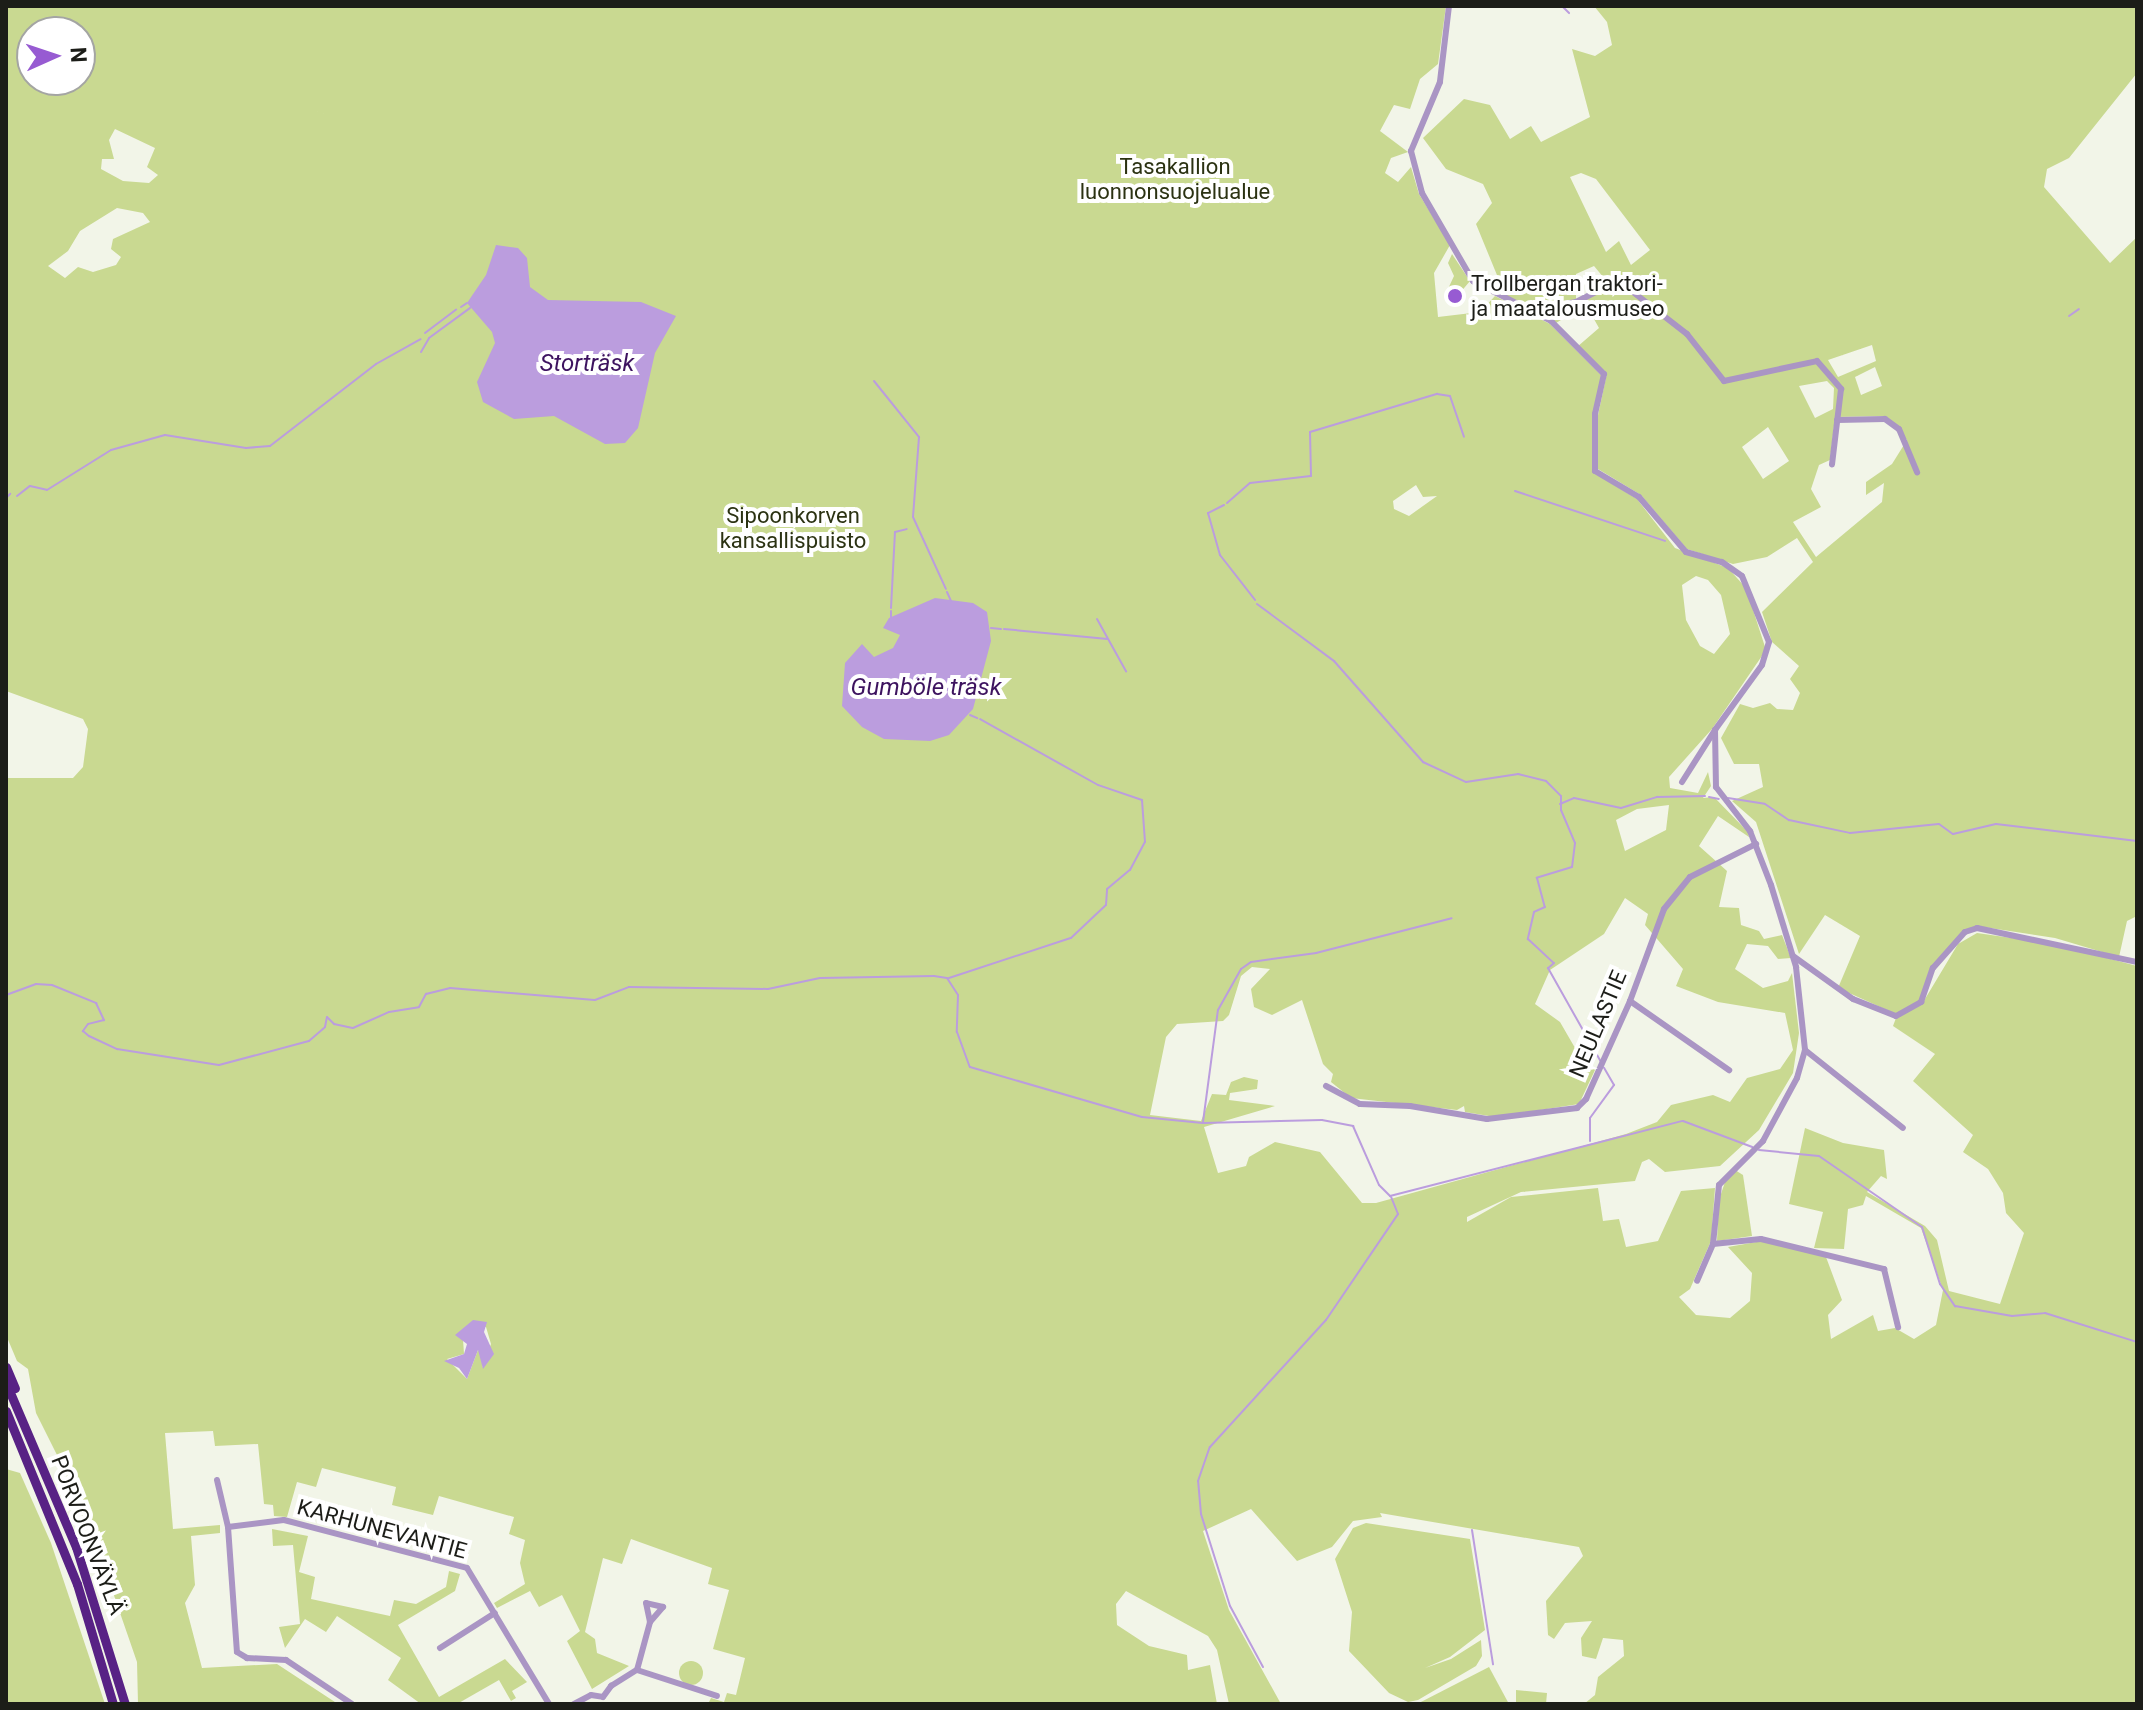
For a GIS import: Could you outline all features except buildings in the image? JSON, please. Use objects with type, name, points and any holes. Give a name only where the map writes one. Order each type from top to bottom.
[{"type":"highway","points":[[6,1367],[26,1426]]},
{"type":"highway","name":"PORVOONVÄYLÄ","points":[[6,1383],[93,1592],[125,1704]]},
{"type":"highway","name":"PORVOONVÄYLÄ","points":[[6,1411],[77,1584],[113,1704]]},
{"type":"street","points":[[1449,6],[1440,82],[1411,151],[1418,185],[1473,281],[1551,321],[1604,374],[1595,414],[1595,471],[1639,497],[1677,546],[1730,565],[1748,587],[1768,650],[1682,782]]},
{"type":"street","points":[[1530,310],[1576,302],[1609,285],[1630,287],[1659,317],[1687,334],[1724,381],[1817,361],[1841,389],[1832,464]]},
{"type":"street","points":[[1837,420],[1885,419],[1899,429],[1917,472]]},
{"type":"street","points":[[1697,1281],[1713,1244],[1719,1185],[1767,1135],[1805,1050],[1793,956],[1756,844],[1720,797],[1715,730]]},
{"type":"street","name":"NEULASTIE","points":[[1326,1086],[1372,1106],[1410,1106],[1501,1120],[1577,1108],[1586,1099],[1600,1060],[1630,1001],[1657,921],[1679,888],[1690,877],[1756,844]]},
{"type":"street","points":[[1793,956],[1853,999],[1896,1016],[1921,1002],[1933,968],[1965,932],[1977,928],[2137,962]]},
{"type":"street","points":[[1630,1001],[1729,1070]]},
{"type":"street","points":[[1805,1050],[1903,1128]]},
{"type":"street","points":[[1713,1244],[1761,1239],[1884,1269],[1898,1327]]},
{"type":"street","points":[[217,1480],[228,1527],[237,1652],[247,1658],[286,1660],[352,1704]]},
{"type":"street","name":"KARHUNEVANTIE","points":[[228,1527],[284,1520],[465,1567],[549,1704]]},
{"type":"street","points":[[440,1648],[495,1613]]},
{"type":"street","points":[[603,1697],[611,1686],[637,1670],[650,1622]]},
{"type":"street","points":[[637,1670],[717,1696]]},
{"type":"street","points":[[574,1704],[591,1695],[603,1697],[608,1704]]},
{"type":"green space","points":[[6,6],[1446,6],[1438,64],[1420,79],[1410,109],[1394,105],[1380,131],[1408,152],[1391,158],[1385,173],[1398,182],[1411,167],[1419,194],[1450,245],[1434,273],[1438,317],[1480,312],[1495,296],[1550,324],[1601,375],[1593,472],[1637,499],[1675,548],[1728,568],[1746,588],[1766,650],[1712,729],[1669,777],[1670,788],[1698,793],[1708,772],[1711,786],[1703,798],[1714,797],[1748,832],[1749,837],[1718,816],[1699,846],[1727,871],[1719,907],[1739,908],[1741,925],[1759,931],[1764,939],[1782,935],[1791,958],[1778,959],[1768,946],[1747,944],[1735,969],[1763,988],[1788,981],[1792,973],[1799,1033],[1793,1073],[1759,1130],[1720,1166],[1665,1172],[1649,1159],[1642,1162],[1635,1181],[1521,1192],[1467,1217],[1467,1222],[1511,1197],[1598,1188],[1603,1221],[1619,1219],[1626,1247],[1658,1241],[1681,1191],[1715,1188],[1711,1241],[1690,1289],[1679,1297],[1696,1315],[1730,1318],[1750,1301],[1752,1273],[1728,1247],[1762,1241],[1826,1257],[1842,1300],[1828,1315],[1831,1339],[1873,1315],[1878,1331],[1895,1328],[1914,1339],[1936,1325],[1943,1290],[1921,1228],[1866,1196],[1863,1205],[1848,1209],[1844,1249],[1814,1248],[1823,1212],[1789,1204],[1805,1128],[1843,1143],[1884,1150],[1887,1179],[1881,1176],[1867,1192],[1925,1226],[1937,1240],[1949,1291],[2000,1304],[2024,1233],[2006,1213],[2003,1193],[1988,1169],[1963,1152],[1973,1135],[1913,1081],[1935,1054],[1893,1026],[1896,1018],[1922,1004],[1958,944],[1977,933],[2054,944],[2137,966],[2137,1704],[1584,1704],[1595,1695],[1598,1677],[1624,1656],[1623,1640],[1603,1638],[1596,1659],[1582,1656],[1581,1638],[1592,1621],[1565,1623],[1554,1639],[1548,1635],[1546,1601],[1583,1556],[1579,1547],[1380,1513],[1382,1517],[1353,1521],[1332,1547],[1297,1561],[1251,1509],[1203,1531],[1229,1610],[1281,1704],[1229,1704],[1217,1650],[1208,1636],[1126,1591],[1116,1604],[1117,1625],[1149,1646],[1187,1655],[1188,1670],[1210,1665],[1217,1704],[708,1704],[711,1698],[724,1702],[727,1693],[736,1695],[745,1658],[713,1649],[729,1590],[708,1584],[712,1568],[631,1539],[622,1564],[603,1558],[585,1632],[595,1639],[597,1653],[629,1666],[592,1689],[567,1641],[580,1631],[562,1595],[539,1607],[530,1591],[497,1608],[494,1603],[525,1584],[520,1563],[525,1540],[509,1534],[514,1517],[439,1496],[433,1515],[392,1505],[396,1487],[322,1468],[316,1487],[297,1482],[287,1517],[274,1516],[273,1505],[264,1504],[258,1444],[215,1446],[213,1431],[165,1433],[173,1529],[220,1525],[220,1533],[191,1536],[195,1585],[185,1603],[202,1668],[277,1664],[338,1704],[138,1704],[137,1662],[91,1529],[71,1499],[65,1471],[36,1413],[28,1369],[17,1361],[6,1335],[6,778],[73,778],[83,767],[88,729],[83,719],[6,691]],"holes":[[[115,129],[155,148],[147,167],[158,175],[149,183],[123,181],[101,169],[102,159],[114,159],[109,140]],[[117,208],[143,213],[150,222],[113,239],[111,249],[121,257],[116,265],[93,272],[78,267],[65,278],[48,266],[68,251],[80,231]],[[1416,485],[1423,497],[1437,496],[1409,516],[1394,509],[1393,501]],[[1696,576],[1708,580],[1721,595],[1730,634],[1714,654],[1700,646],[1686,620],[1682,585]],[[1669,805],[1666,830],[1625,851],[1616,820],[1637,809]],[[1625,898],[1648,914],[1645,925],[1683,969],[1676,986],[1718,1002],[1785,1013],[1793,1050],[1780,1069],[1747,1078],[1730,1102],[1713,1095],[1671,1105],[1657,1122],[1626,1134],[1376,1203],[1362,1203],[1320,1152],[1275,1142],[1249,1157],[1246,1166],[1218,1173],[1204,1127],[1275,1106],[1229,1100],[1230,1093],[1257,1089],[1258,1080],[1244,1077],[1231,1082],[1226,1095],[1212,1094],[1201,1121],[1150,1115],[1166,1037],[1177,1024],[1223,1021],[1229,1015],[1241,976],[1252,967],[1270,969],[1251,989],[1254,1007],[1272,1015],[1302,1000],[1323,1064],[1333,1074],[1331,1082],[1351,1098],[1457,1110],[1464,1106],[1465,1112],[1495,1117],[1579,1104],[1595,1070],[1582,1060],[1560,1022],[1535,1004],[1550,970],[1604,934]],[[470,1326],[486,1327],[491,1344],[482,1368],[484,1357],[478,1350],[467,1379],[447,1359],[464,1354],[463,1339]]]},
{"type":"green space","points":[[1594,6],[2136,6],[2137,73],[2069,158],[2047,169],[2044,187],[2110,263],[2137,237],[2137,916],[2127,921],[2119,957],[2055,938],[1977,926],[1964,930],[1931,969],[1920,1000],[1898,1015],[1838,988],[1860,936],[1825,915],[1799,954],[1756,822],[1732,801],[1763,787],[1759,764],[1734,764],[1721,738],[1740,704],[1753,708],[1770,703],[1777,709],[1793,710],[1800,693],[1790,679],[1799,666],[1772,642],[1762,612],[1813,562],[1797,538],[1767,557],[1733,564],[1687,549],[1641,495],[1598,469],[1598,415],[1607,373],[1577,347],[1599,328],[1586,305],[1556,323],[1506,297],[1476,224],[1492,203],[1483,184],[1446,169],[1423,138],[1464,99],[1490,105],[1510,139],[1531,126],[1541,142],[1590,117],[1572,49],[1595,56],[1612,45],[1607,22]],"holes":[[[1581,173],[1596,179],[1650,250],[1631,265],[1619,241],[1606,252],[1570,177]],[[1594,266],[1609,284],[1576,302],[1576,274]],[[1872,345],[1876,361],[1838,377],[1828,360]],[[1875,367],[1882,386],[1861,395],[1855,377]],[[1827,381],[1834,388],[1833,409],[1815,418],[1799,386]],[[1886,416],[1907,440],[1892,464],[1866,482],[1866,495],[1884,483],[1882,502],[1816,557],[1793,522],[1821,507],[1811,489],[1819,465],[1830,460],[1835,417]],[[1768,427],[1789,461],[1763,479],[1742,447]]]},
{"type":"green space","points":[[1452,254],[1470,281],[1454,300],[1447,291],[1454,276],[1448,263]]},
{"type":"green space","points":[[1735,1170],[1743,1175],[1752,1236],[1717,1241],[1719,1200],[1726,1179]]},
{"type":"green space","points":[[6,1469],[20,1473],[51,1543],[105,1704],[6,1704]]},
{"type":"green space","points":[[1366,1523],[1470,1539],[1485,1630],[1450,1657],[1425,1668],[1451,1659],[1481,1640],[1482,1656],[1476,1666],[1418,1700],[1408,1702],[1389,1693],[1349,1651],[1352,1612],[1335,1559],[1353,1528]]},
{"type":"green space","points":[[272,1529],[308,1536],[299,1572],[315,1577],[311,1599],[390,1616],[394,1600],[416,1604],[446,1587],[449,1571],[460,1574],[455,1591],[398,1625],[439,1697],[505,1659],[527,1682],[512,1691],[516,1698],[511,1701],[499,1680],[457,1704],[421,1704],[388,1680],[401,1658],[337,1616],[326,1632],[305,1619],[285,1648],[279,1627],[300,1624],[293,1545],[273,1546]]},
{"type":"green space","points":[[691,1661],[699,1665],[703,1673],[699,1681],[691,1685],[683,1681],[679,1673],[683,1665]]},
{"type":"green space","points":[[1489,1667],[1509,1704],[1417,1704]]},
{"type":"green space","points":[[1516,1690],[1547,1693],[1546,1704],[1516,1704]]},
{"type":"water","name":"Storträsk","points":[[496,245],[518,248],[527,258],[530,287],[548,300],[641,302],[676,316],[655,353],[638,428],[625,443],[605,444],[554,416],[514,419],[483,402],[477,382],[495,343],[492,332],[467,303],[486,275]]},
{"type":"water","name":"Gumböle träsk","points":[[935,598],[973,603],[987,612],[991,641],[973,709],[949,735],[930,741],[884,739],[862,727],[842,706],[845,663],[862,644],[874,657],[893,648],[900,635],[883,628],[889,618]]},
{"type":"water","points":[[473,1320],[487,1322],[484,1332],[494,1354],[483,1369],[478,1350],[467,1379],[459,1368],[444,1361],[464,1354],[467,1344],[455,1335]]},
{"type":"waterway","points":[[1562,6],[1569,13]]},
{"type":"waterway","points":[[461,307],[467,303]]},
{"type":"waterway","points":[[421,352],[429,338],[470,308]]},
{"type":"waterway","points":[[2069,316],[2079,309]]},
{"type":"waterway","points":[[425,333],[456,310]]},
{"type":"waterway","points":[[17,496],[30,486],[47,490],[111,450],[165,435],[246,448],[270,446],[376,364],[421,339]]},
{"type":"waterway","points":[[874,381],[919,437],[913,517],[946,589]]},
{"type":"waterway","points":[[1227,503],[1250,483],[1311,476],[1310,432],[1437,394],[1450,396],[1464,437]]},
{"type":"waterway","points":[[1515,491],[1665,541]]},
{"type":"waterway","points":[[6,498],[10,494]]},
{"type":"waterway","points":[[1224,505],[1208,513],[1220,555],[1255,600]]},
{"type":"waterway","points":[[891,608],[895,532],[907,529]]},
{"type":"waterway","points":[[947,592],[951,601]]},
{"type":"waterway","points":[[1257,604],[1334,661],[1423,762],[1466,782],[1518,774],[1546,781],[1561,796],[1561,810],[1575,843],[1572,867],[1537,878],[1545,907],[1534,912],[1528,939],[1554,963],[1548,968],[1601,1062]]},
{"type":"waterway","points":[[891,611],[891,617]]},
{"type":"waterway","points":[[1097,619],[1126,671]]},
{"type":"waterway","points":[[991,628],[1001,629]]},
{"type":"waterway","points":[[1004,629],[1108,639]]},
{"type":"waterway","points":[[970,715],[977,718]]},
{"type":"waterway","points":[[949,978],[1071,938],[1106,905],[1107,889],[1130,870],[1145,842],[1142,800],[1098,785],[980,719]]},
{"type":"waterway","points":[[1560,804],[1574,798],[1621,808],[1657,797],[1705,796]]},
{"type":"waterway","points":[[1709,797],[1719,799]]},
{"type":"waterway","points":[[1728,798],[1765,804],[1789,820],[1850,833],[1939,824],[1953,834],[1996,824],[2137,841]]},
{"type":"waterway","points":[[1203,1122],[1218,1010],[1241,969],[1251,962],[1316,953],[1452,918]]},
{"type":"waterway","points":[[6,995],[36,984],[52,985],[96,1003],[104,1020],[88,1024],[83,1031],[89,1036],[117,1049],[219,1065],[309,1041],[325,1027],[327,1017],[334,1024],[353,1028],[389,1012],[419,1007],[426,994],[450,988],[595,1000],[629,987],[768,989],[820,978],[934,976],[947,978],[958,995],[957,1032],[970,1067],[1142,1117],[1203,1123],[1322,1120],[1353,1126],[1379,1185],[1390,1196],[1683,1121],[1752,1147]]},
{"type":"waterway","points":[[1590,1141],[1590,1118],[1614,1085],[1604,1068]]},
{"type":"waterway","points":[[1759,1150],[1819,1156],[1922,1227],[1940,1284],[1955,1306],[2012,1316],[2045,1313],[2137,1342]]},
{"type":"waterway","points":[[1263,1667],[1230,1606],[1201,1514],[1198,1481],[1210,1447],[1326,1320],[1398,1214],[1391,1197]]},
{"type":"waterway","points":[[1472,1530],[1493,1664]]},
{"type":"place","name":"Trollbergan traktori- ja maatalousmuseo","points":[[1455,296]]},
{"type":"park label","name":"Tasakallion luonnonsuojelualue","points":[[1175,178]]},
{"type":"park label","name":"Sipoonkorven kansallispuisto","points":[[793,528]]}]
